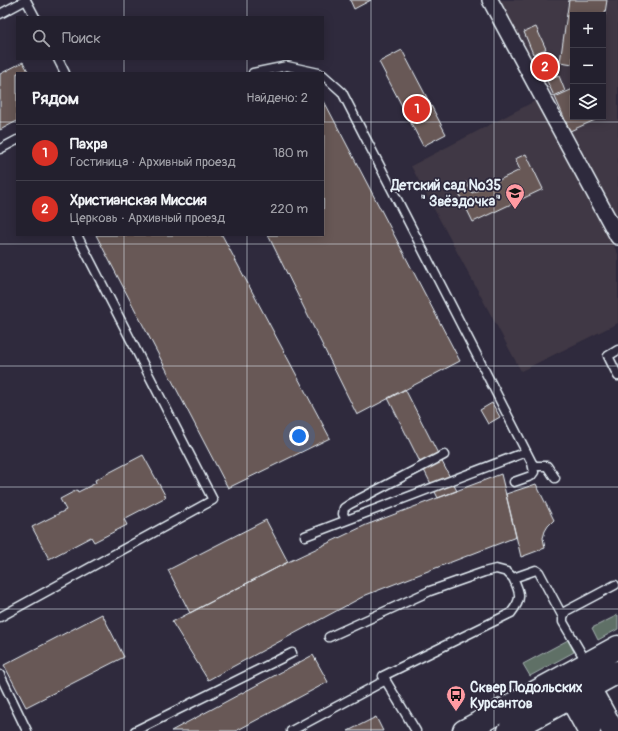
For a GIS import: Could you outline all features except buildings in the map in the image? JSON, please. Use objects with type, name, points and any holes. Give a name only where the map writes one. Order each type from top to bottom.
[{"type":"main road","points":[[464,731],[618,647]]},
{"type":"main road","points":[[580,668],[580,693],[589,731]]},
{"type":"main road","points":[[509,731],[618,672]]},
{"type":"main road","points":[[580,693],[613,731]]},
{"type":"street","points":[[490,0],[618,237]]},
{"type":"lane","points":[[0,14],[26,0],[34,16]]},
{"type":"lane","points":[[58,60],[64,72]]},
{"type":"lane","points":[[258,72],[287,66],[314,72]]},
{"type":"lane","points":[[324,76],[342,92],[532,463],[534,472],[531,476],[514,482]]},
{"type":"lane","points":[[0,149],[16,141]]},
{"type":"lane","points":[[0,617],[213,500],[78,236]]},
{"type":"lane","points":[[618,350],[608,356],[618,376]]},
{"type":"lane","points":[[305,536],[526,452]]},
{"type":"lane","points":[[346,520],[343,514],[344,508],[350,504],[444,455]]},
{"type":"lane","points":[[532,463],[535,466],[549,467],[555,478]]},
{"type":"lane","points":[[329,637],[430,591],[484,572],[496,569],[507,572],[513,578],[520,596],[518,605],[511,613],[383,676],[416,731]]},
{"type":"lane","points":[[513,578],[530,571],[536,570],[539,572],[563,616],[563,622],[580,668]]},
{"type":"lane","points":[[563,616],[566,611],[615,585]]},
{"type":"lane","points":[[135,731],[292,653]]},
{"type":"lane","points":[[0,675],[27,729]]},
{"type":"lane","points":[[291,731],[386,680]]},
{"type":"shaded area","points":[[497,0],[618,0],[618,220]]},
{"type":"shaded area","name":"Детский сад №35 \" Звёздочка\"","points":[[537,100],[618,254],[618,323],[521,371],[411,166]]},
{"type":"green space","points":[[618,615],[618,629],[598,640],[592,628]]},
{"type":"green space","points":[[568,640],[574,652],[530,676],[523,664]]},
{"type":"place","name":"Христианская Миссия","points":[[545,67]]},
{"type":"place","name":"Пахра","points":[[417,109]]},
{"type":"place","name":"Детский сад №35 \" Звёздочка\"","points":[[515,210]]},
{"type":"place","name":"Сквер Подольских Курсантов","points":[[456,712]]}]
